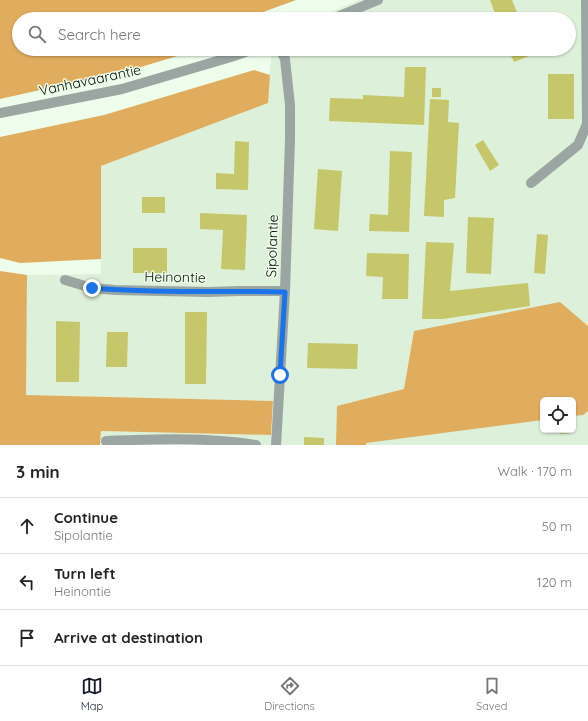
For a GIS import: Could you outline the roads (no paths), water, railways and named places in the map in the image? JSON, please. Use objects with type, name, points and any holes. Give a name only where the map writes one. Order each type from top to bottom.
[{"type":"street","points":[[349,12],[378,0]]},
{"type":"street","points":[[531,183],[578,145],[587,124],[586,0]]},
{"type":"street","name":"Vanhavaarantie","points":[[0,113],[122,89],[234,56]]},
{"type":"street","name":"Sipolantie","points":[[276,445],[285,292],[290,139],[290,105],[283,56]]},
{"type":"street","name":"Heinontie","points":[[66,280],[92,288],[115,290],[208,292],[239,290],[285,292]]},
{"type":"street","points":[[106,441],[148,439],[201,440],[256,445]]}]
